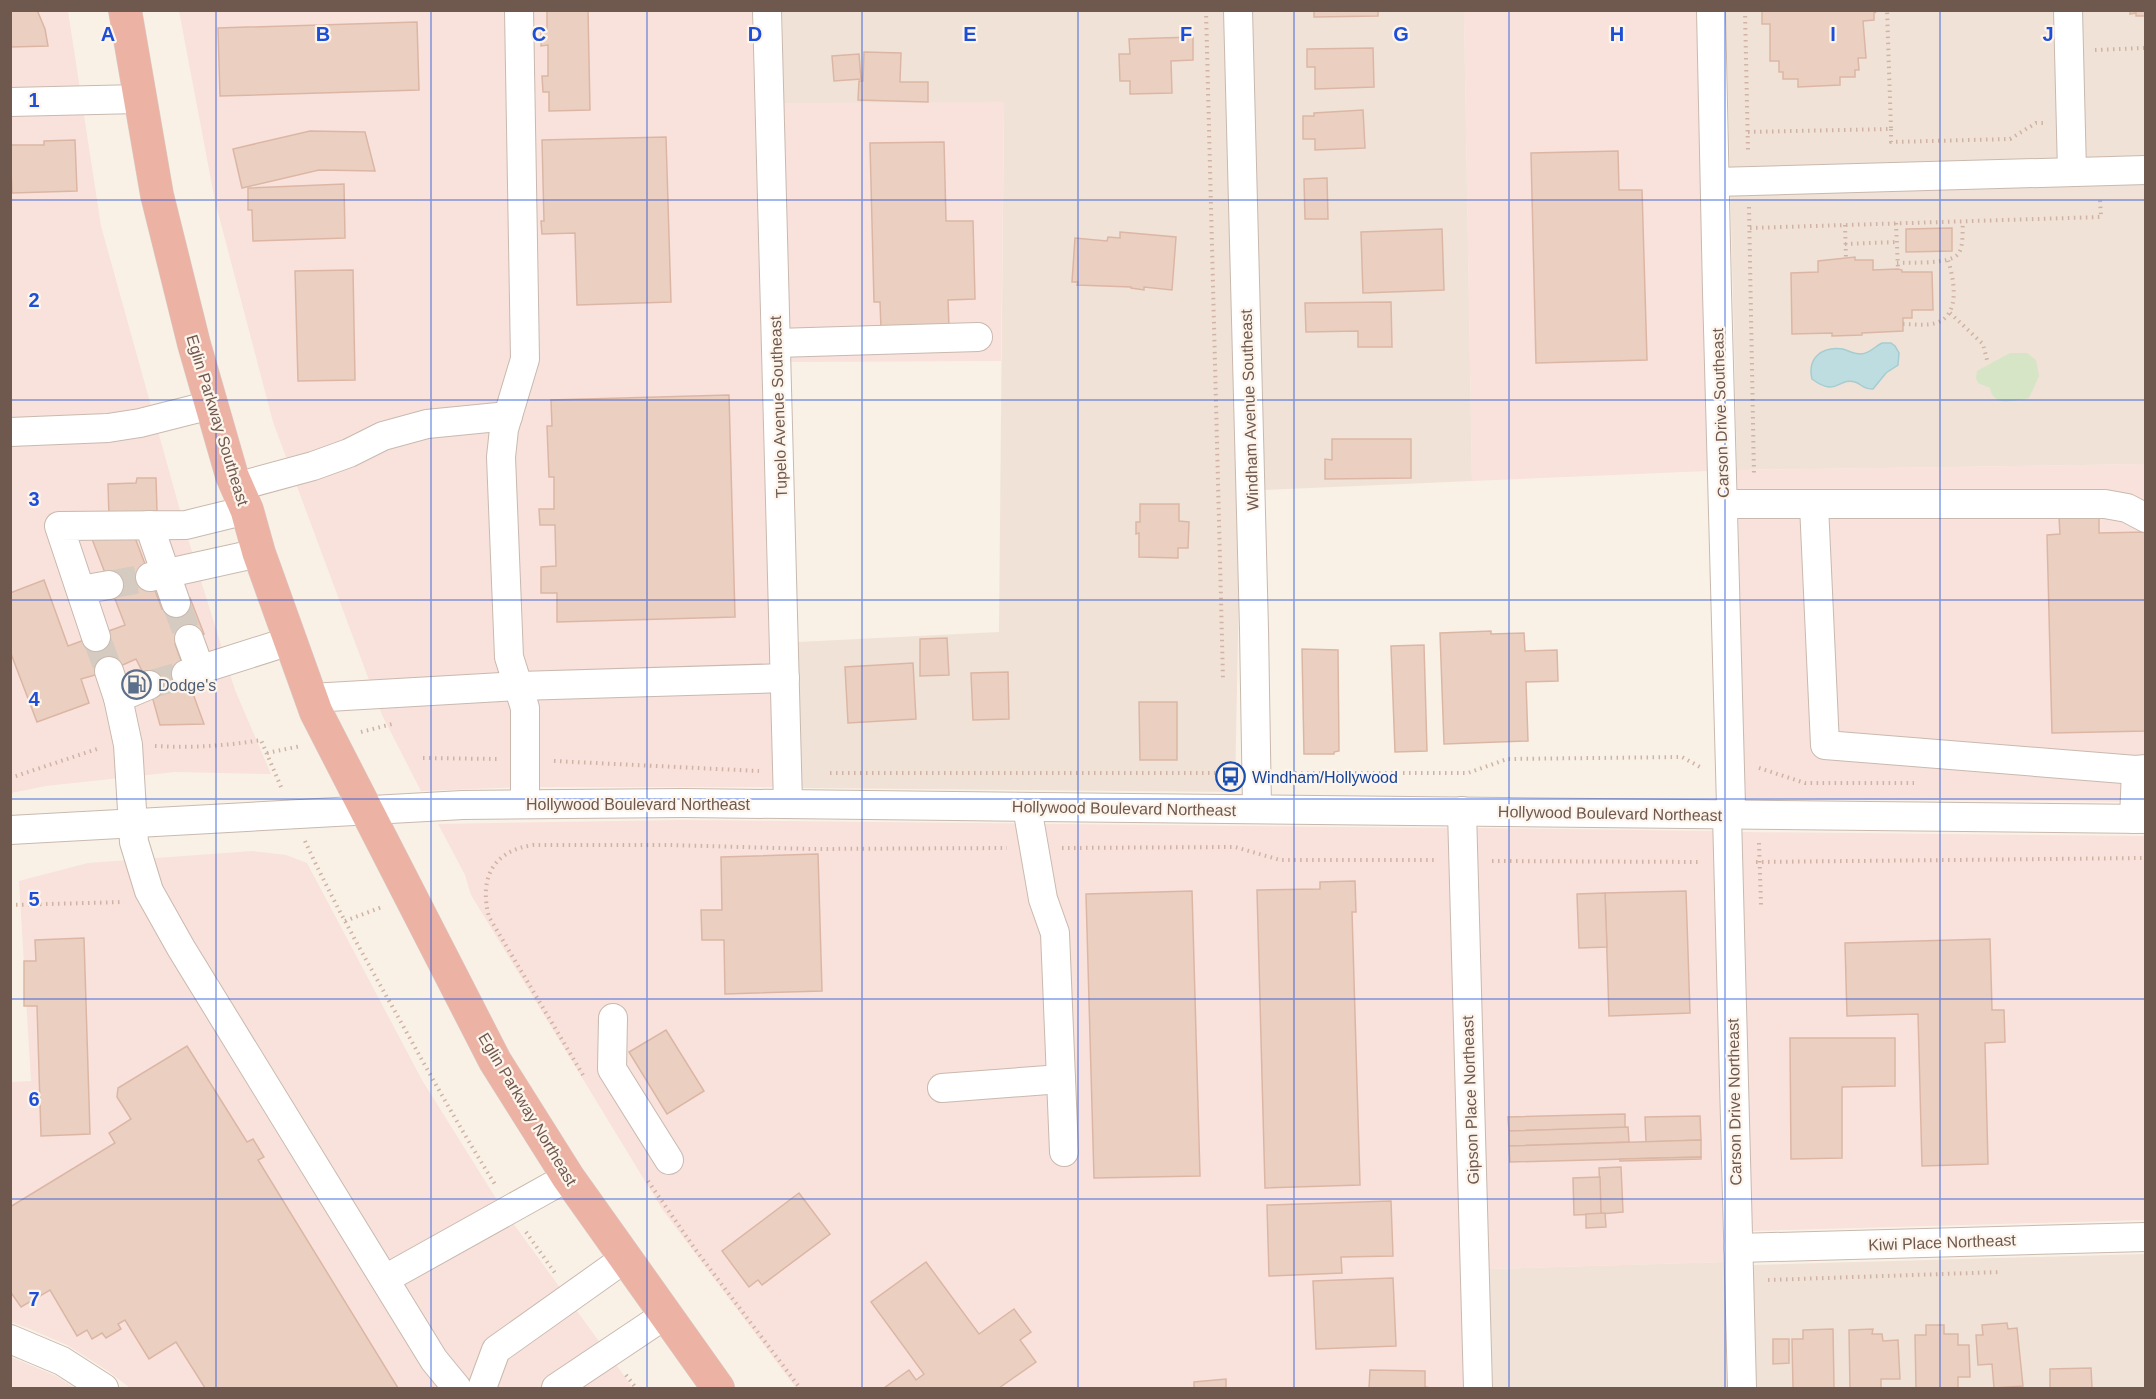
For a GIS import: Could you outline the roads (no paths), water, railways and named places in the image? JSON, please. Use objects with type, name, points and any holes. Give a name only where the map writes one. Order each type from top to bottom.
[{"type":"highway","name":"Eglin Parkway Southeast","points":[[125,10],[157,195],[211,405],[259,553],[311,699],[367,812]]},
{"type":"highway","name":"Eglin Parkway Northeast","points":[[367,812],[495,1061],[568,1177],[718,1389]]},
{"type":"street","points":[[519,10],[525,359],[504,429],[501,457],[509,657],[525,708],[525,804]]},
{"type":"street","name":"Tupelo Avenue Southeast","points":[[767,10],[788,804]]},
{"type":"street","name":"Windham Avenue Southeast","points":[[1238,10],[1257,810]]},
{"type":"street","name":"Carson Drive Southeast","points":[[1711,10],[1731,806],[1727,814]]},
{"type":"street","points":[[2068,10],[2072,172]]},
{"type":"street","points":[[10,102],[139,99]]},
{"type":"street","points":[[1715,182],[2145,170]]},
{"type":"street","points":[[776,344],[978,337]]},
{"type":"street","points":[[10,432],[108,428],[140,423],[211,405]]},
{"type":"street","points":[[96,637],[59,526],[186,525],[383,436],[427,424],[508,416]]},
{"type":"street","points":[[1723,504],[2105,504],[2127,508],[2145,518]]},
{"type":"street","points":[[1814,505],[1825,745],[2141,770],[2140,819]]},
{"type":"street","points":[[149,525],[158,575],[176,603]]},
{"type":"street","points":[[158,575],[259,553]]},
{"type":"street","points":[[81,590],[109,585]]},
{"type":"street","points":[[189,639],[193,672],[290,641]]},
{"type":"street","points":[[109,671],[118,698],[128,744],[134,842],[149,891],[181,948],[434,1360],[457,1389]]},
{"type":"street","points":[[311,699],[519,686],[785,678]]},
{"type":"street","points":[[118,698],[149,686]]},
{"type":"street","name":"Hollywood Boulevard Northeast","points":[[10,830],[463,805],[525,804],[788,804],[2140,819]]},
{"type":"street","points":[[1027,807],[1043,899],[1055,933],[1064,1152]]},
{"type":"street","name":"Gipson Place Northeast","points":[[1462,811],[1478,1389]]},
{"type":"street","name":"Carson Drive Northeast","points":[[1727,814],[1742,1389]]},
{"type":"street","name":"Hollywood Boulevard Northeast","points":[[10,849],[102,824]]},
{"type":"street","points":[[613,1018],[612,1070],[669,1160]]},
{"type":"street","points":[[942,1088],[1061,1079]]},
{"type":"street","points":[[385,1279],[568,1177]]},
{"type":"street","name":"Kiwi Place Northeast","points":[[1738,1248],[2145,1237]]},
{"type":"street","points":[[482,1389],[496,1350],[624,1259]]},
{"type":"street","points":[[556,1389],[665,1315]]},
{"type":"street","points":[[10,1340],[62,1361],[104,1389]]},
{"type":"water","points":[[1882,343],[1891,343],[1895,346],[1899,353],[1898,365],[1886,373],[1873,389],[1849,381],[1827,387],[1812,379],[1814,359],[1823,352],[1829,349],[1843,349],[1861,354]]},
{"type":"tunnel","points":[[109,585],[150,577]]},
{"type":"tunnel","points":[[176,603],[189,639]]},
{"type":"tunnel","points":[[96,637],[109,671]]},
{"type":"tunnel","points":[[149,685],[186,674]]},
{"type":"place","name":"Dodge's","points":[[137,685]]},
{"type":"place","name":"Windham/Hollywood","points":[[1231,777]]}]
